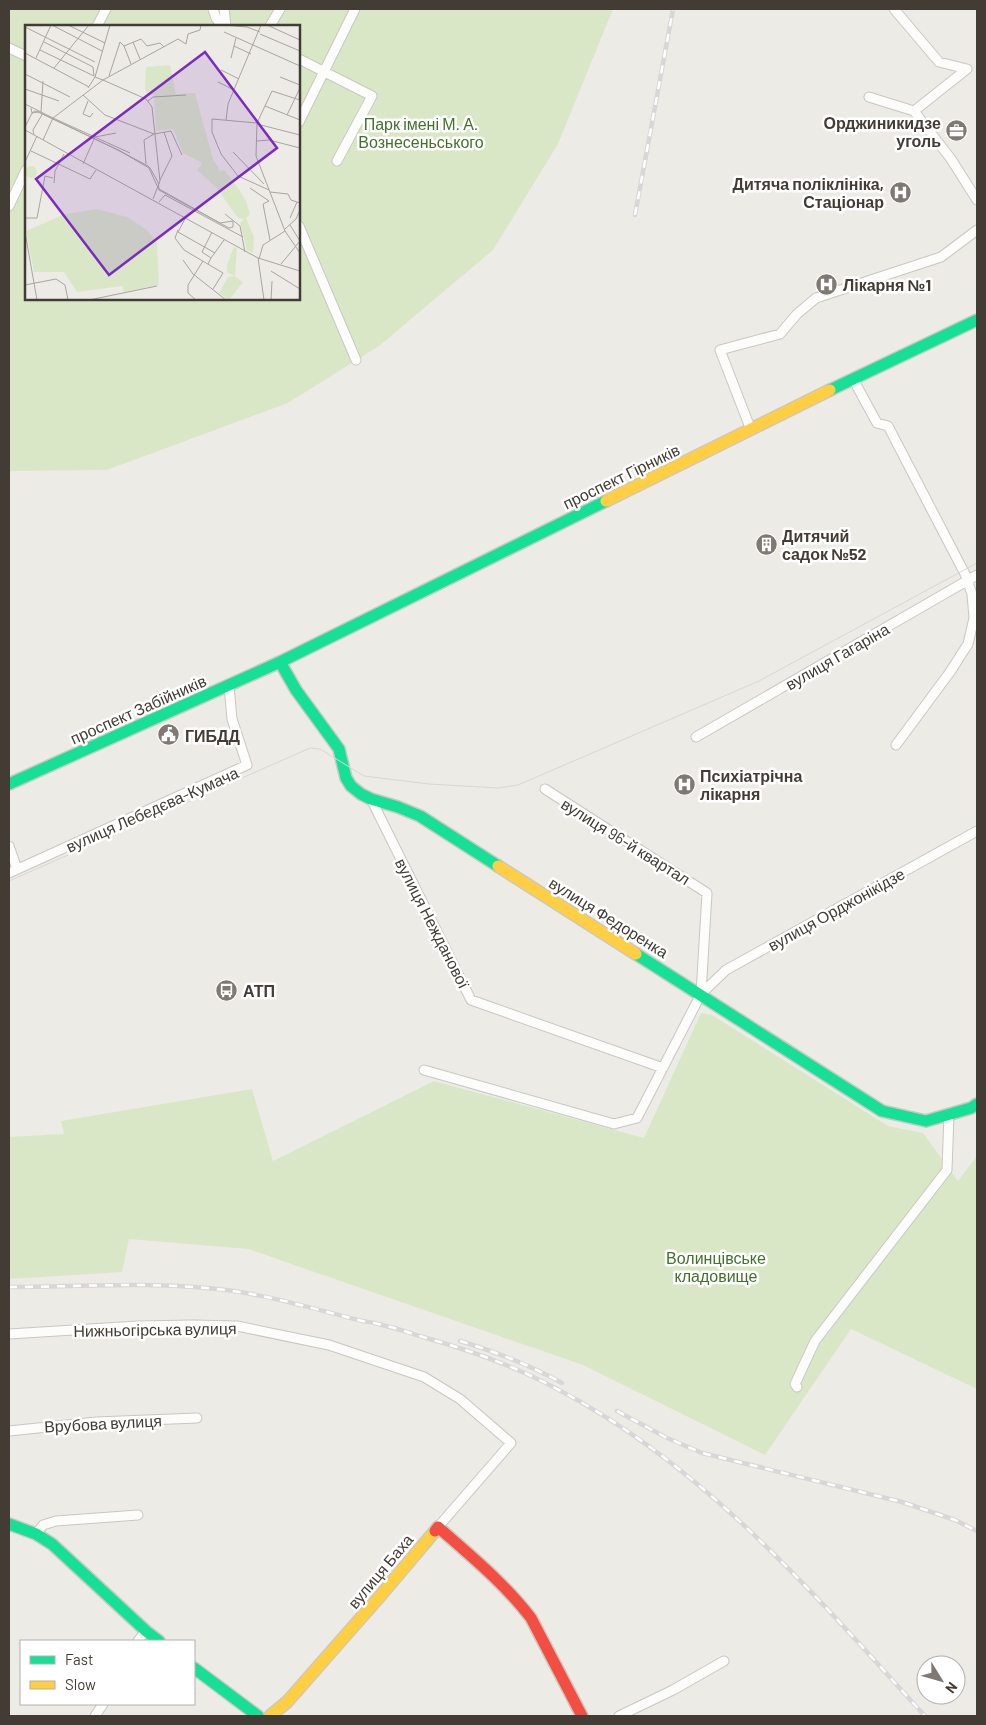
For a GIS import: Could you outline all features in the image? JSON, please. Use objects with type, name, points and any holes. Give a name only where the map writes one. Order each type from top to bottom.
[{"type":"street","points":[[98,25],[106,9]]},
{"type":"street","points":[[213,9],[216,18],[223,25]]},
{"type":"street","points":[[224,9],[224,25]]},
{"type":"street","points":[[271,25],[280,9]]},
{"type":"street","points":[[300,120],[356,9]]},
{"type":"street","points":[[894,9],[940,62],[967,69],[914,111]]},
{"type":"street","points":[[9,48],[25,56]]},
{"type":"street","points":[[300,59],[372,96],[337,161]]},
{"type":"street","points":[[869,96],[914,111],[951,159],[977,200]]},
{"type":"street","points":[[9,206],[25,172]]},
{"type":"street","points":[[300,228],[356,360]]},
{"type":"street","points":[[751,430],[720,350],[780,334],[797,314],[816,298],[941,257],[977,230]]},
{"type":"street","name":"проспект Гірників","points":[[280,662],[853,379],[977,320]]},
{"type":"street","points":[[853,379],[877,424],[888,426],[967,580],[972,594],[974,618],[968,644],[950,672],[896,745]]},
{"type":"street","name":"вулиця Гагаріна","points":[[696,737],[977,575]]},
{"type":"street","name":"проспект Забійників","points":[[9,784],[280,662]]},
{"type":"street","name":"вулиця Федоренка","points":[[280,662],[296,690],[339,749],[346,778],[361,794],[420,816],[882,1112],[926,1121],[977,1104]]},
{"type":"street","name":"вулиця Лебедєва-Кумача","points":[[13,871],[247,765],[232,719],[229,686]]},
{"type":"street","name":"вулиця 96-й квартал","points":[[545,789],[708,892],[700,994]]},
{"type":"street","name":"вулиця Нежданової","points":[[371,799],[471,1000],[663,1068]]},
{"type":"street","name":"вулиця Орджонікідзе","points":[[700,994],[726,970],[977,831]]},
{"type":"street","points":[[9,846],[13,871]]},
{"type":"street","points":[[424,1070],[614,1124],[637,1118],[700,994]]},
{"type":"street","points":[[797,1387],[795,1384],[815,1341],[947,1170],[948,1114]]},
{"type":"street","name":"Нижньогірська вулиця","points":[[9,1334],[138,1326],[237,1326],[329,1344],[424,1377],[460,1399],[511,1443]]},
{"type":"street","name":"Врубова вулиця","points":[[9,1431],[96,1422],[197,1418]]},
{"type":"street","name":"вулиця Баха","points":[[270,1716],[287,1702],[381,1596],[511,1443]]},
{"type":"street","points":[[36,1534],[43,1525],[56,1521],[138,1515]]},
{"type":"street","points":[[9,1524],[36,1534],[52,1544],[158,1640]]},
{"type":"street","points":[[438,1527],[521,1604],[531,1618],[582,1716]]},
{"type":"street","points":[[139,1640],[146,1631]]},
{"type":"street","points":[[619,1716],[673,1690],[724,1662]]},
{"type":"street","points":[[195,1669],[254,1715]]},
{"type":"street","points":[[95,1716],[102,1705]]},
{"type":"green space","name":"Парк імені М. А. Вознесеньського","points":[[9,9],[613,9],[558,144],[493,250],[379,346],[288,403],[107,470],[9,471]]},
{"type":"green space","name":"Волинцівське кладовище","points":[[701,1013],[712,1015],[888,1126],[923,1133],[958,1181],[977,1156],[977,1389],[851,1329],[765,1455],[583,1365],[248,1249],[129,1239],[122,1272],[9,1279],[9,1137],[64,1134],[61,1121],[252,1089],[273,1161],[434,1081],[644,1138]]},
{"type":"tram line","points":[[9,881],[310,748],[320,749],[364,776],[429,784],[498,788],[518,785],[759,681],[977,563]]},
{"type":"railway","points":[[635,215],[673,9]]},
{"type":"railway","points":[[9,1287],[157,1285],[246,1293],[398,1329],[475,1353],[525,1373],[611,1420],[709,1494],[799,1580],[925,1716]]},
{"type":"railway","points":[[460,1341],[512,1359],[562,1383]]},
{"type":"railway","points":[[617,1411],[665,1437],[702,1453],[902,1502],[955,1520],[977,1531]]},
{"type":"traffic: fast","points":[[830,390],[977,320]]},
{"type":"traffic: fast","points":[[9,784],[280,662],[606,501]]},
{"type":"traffic: fast","points":[[280,662],[296,690],[339,749],[346,778],[351,786],[371,799],[420,816],[498,866]]},
{"type":"traffic: fast","points":[[636,954],[882,1111],[926,1121],[971,1108],[977,1104]]},
{"type":"traffic: fast","points":[[9,1524],[36,1534],[52,1544],[158,1640]]},
{"type":"traffic: fast","points":[[195,1669],[258,1716]]},
{"type":"traffic: slow","points":[[606,501],[830,390]]},
{"type":"traffic: slow","points":[[498,866],[636,954]]},
{"type":"traffic: slow","points":[[270,1716],[287,1702],[435,1531]]},
{"type":"traffic: jam","points":[[435,1531],[438,1527],[475,1559],[521,1605],[531,1618],[582,1716]]},
{"type":"place","name":"Орджиникидзе уголь","points":[[957,131]]},
{"type":"place","name":"Дитяча поліклініка, Стаціонар","points":[[900,192]]},
{"type":"place","name":"Лікарня №1","points":[[827,284]]},
{"type":"place","name":"Дитячий садок №52","points":[[766,544]]},
{"type":"place","name":"ГИБДД","points":[[169,735]]},
{"type":"place","name":"Психіатрічна лікарня","points":[[684,784]]},
{"type":"place","name":"АТП","points":[[227,990]]}]
